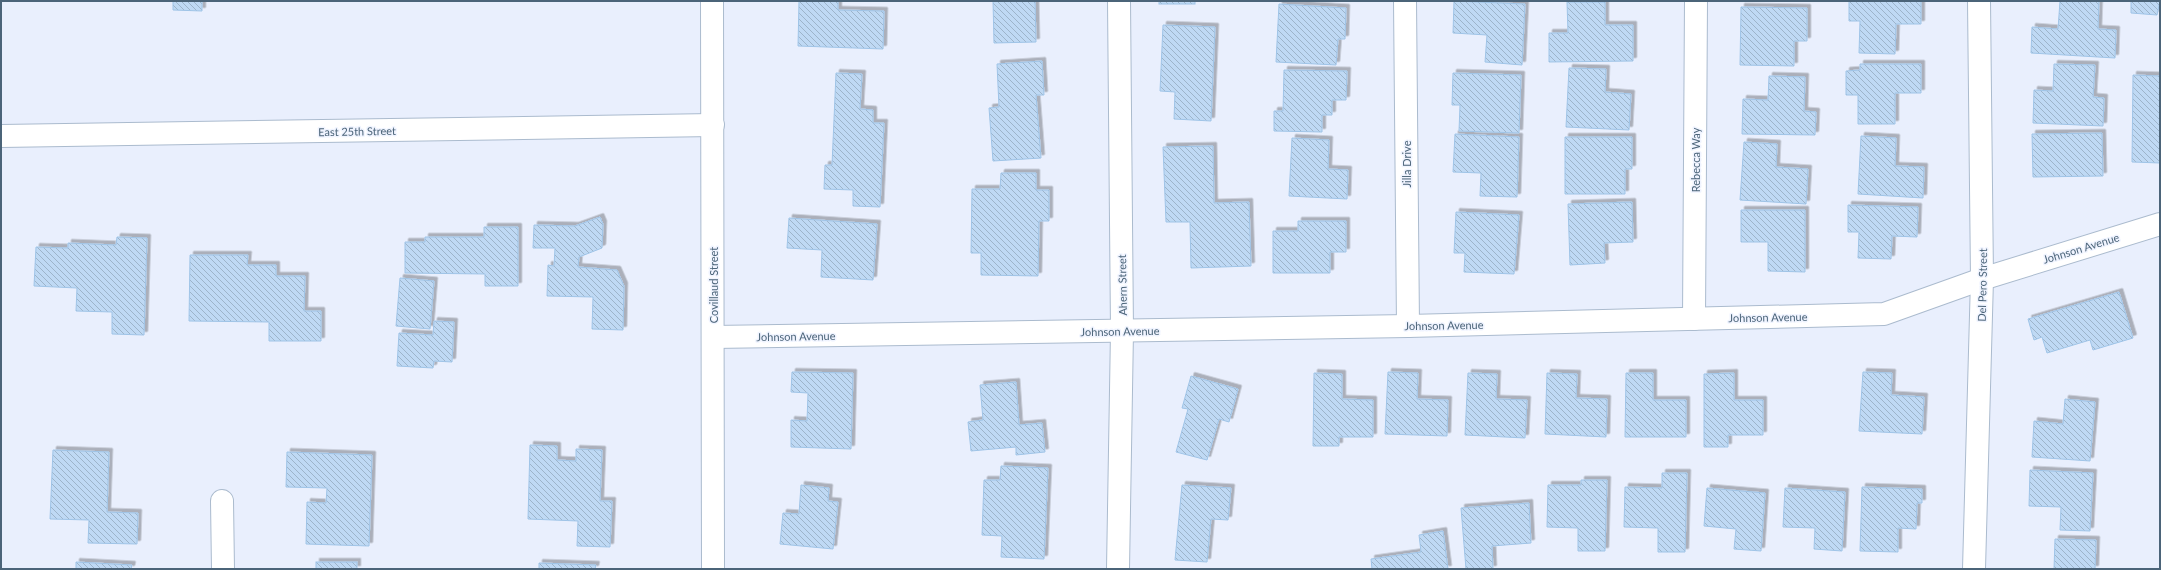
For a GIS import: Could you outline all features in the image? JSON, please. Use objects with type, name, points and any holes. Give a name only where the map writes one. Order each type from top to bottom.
[{"type":"street","name":"Covillaud Street","points":[[712,1],[713,569]]},
{"type":"street","name":"Ahern Street","points":[[1118,569],[1122,331],[1119,1]]},
{"type":"street","name":"Jilla Drive","points":[[1405,1],[1408,326]]},
{"type":"street","name":"Rebecca Way","points":[[1694,319],[1696,1]]},
{"type":"street","name":"Del Pero Street","points":[[1974,569],[1982,279],[1979,1]]},
{"type":"street","name":"East 25th Street","points":[[1,136],[713,125]]},
{"type":"street","name":"Johnson Avenue","points":[[713,337],[1408,326],[1884,314],[1982,279],[2160,224]]},
{"type":"street","points":[[222,501],[222,569]]},
{"type":"building","points":[[173,1],[202,1],[202,11],[173,10]]},
{"type":"building","points":[[799,1],[838,1],[838,10],[884,11],[883,49],[798,46]]},
{"type":"building","points":[[993,1],[1035,1],[1036,42],[994,43]]},
{"type":"building","points":[[1159,1],[1195,1],[1195,4],[1159,4]]},
{"type":"building","points":[[1454,1],[1525,4],[1522,65],[1485,62],[1487,35],[1453,33]]},
{"type":"building","points":[[1849,1],[1921,1],[1921,24],[1896,24],[1895,54],[1859,53],[1860,21],[1849,21]]},
{"type":"building","points":[[2060,1],[2099,1],[2098,29],[2116,30],[2115,58],[2031,53],[2032,27],[2058,29]]},
{"type":"building","points":[[2131,1],[2160,1],[2157,15],[2131,13]]},
{"type":"building","points":[[1567,2],[1605,2],[1605,25],[1633,25],[1633,61],[1549,62],[1549,33],[1568,33]]},
{"type":"building","points":[[1279,4],[1346,8],[1345,39],[1338,39],[1336,65],[1276,62]]},
{"type":"building","points":[[1741,7],[1807,8],[1807,41],[1794,41],[1794,66],[1740,65]]},
{"type":"building","points":[[1163,25],[1215,27],[1211,121],[1174,119],[1175,92],[1160,91]]},
{"type":"building","points":[[1042,61],[1044,95],[1036,95],[1041,158],[993,161],[989,108],[999,107],[997,64]]},
{"type":"building","points":[[1860,64],[1921,64],[1921,93],[1895,93],[1895,124],[1858,124],[1858,95],[1846,95],[1846,71],[1860,70]]},
{"type":"building","points":[[2054,64],[2095,65],[2093,97],[2104,98],[2103,126],[2033,123],[2034,90],[2053,91]]},
{"type":"building","points":[[1569,68],[1606,69],[1605,92],[1631,94],[1629,130],[1566,127]]},
{"type":"building","points":[[1284,70],[1347,71],[1346,100],[1332,100],[1332,115],[1322,115],[1322,132],[1274,131],[1274,111],[1283,111]]},
{"type":"building","points":[[836,73],[862,74],[860,109],[873,110],[873,123],[884,123],[880,207],[853,206],[853,190],[824,189],[825,165],[832,165]]},
{"type":"building","points":[[1453,73],[1521,75],[1519,133],[1459,131],[1460,105],[1452,105]]},
{"type":"building","points":[[2133,75],[2160,76],[2160,163],[2132,162]]},
{"type":"building","points":[[1769,76],[1805,77],[1804,111],[1816,112],[1815,135],[1742,134],[1743,99],[1768,100]]},
{"type":"building","points":[[2102,133],[2103,176],[2033,177],[2032,134]]},
{"type":"building","points":[[1455,134],[1519,137],[1517,197],[1480,196],[1481,173],[1453,172]]},
{"type":"building","points":[[1861,136],[1896,138],[1895,166],[1924,167],[1923,198],[1858,194]]},
{"type":"building","points":[[1565,137],[1632,137],[1632,169],[1625,169],[1625,194],[1565,194]]},
{"type":"building","points":[[1292,138],[1329,140],[1328,169],[1348,170],[1347,199],[1289,196]]},
{"type":"building","points":[[1744,142],[1777,144],[1776,167],[1808,169],[1806,204],[1740,200]]},
{"type":"building","points":[[1213,146],[1214,203],[1249,202],[1251,266],[1191,268],[1190,222],[1166,222],[1163,147]]},
{"type":"building","points":[[1001,173],[1036,173],[1036,190],[1049,190],[1049,221],[1039,221],[1038,276],[981,275],[981,253],[971,253],[972,189],[1000,189]]},
{"type":"building","points":[[1632,202],[1633,242],[1604,243],[1605,263],[1570,265],[1568,204]]},
{"type":"building","points":[[1848,205],[1918,207],[1917,237],[1892,236],[1891,259],[1858,258],[1859,232],[1848,232]]},
{"type":"building","points":[[1741,210],[1805,210],[1805,272],[1768,271],[1768,242],[1741,242]]},
{"type":"building","points":[[1456,212],[1519,215],[1514,274],[1464,272],[1465,253],[1454,253]]},
{"type":"building","points":[[600,217],[603,224],[602,248],[579,257],[578,267],[617,270],[624,286],[623,330],[592,329],[593,297],[547,296],[548,265],[554,266],[555,248],[533,248],[534,225],[575,226]]},
{"type":"building","points":[[789,218],[877,224],[873,280],[821,277],[822,250],[787,248]]},
{"type":"building","points":[[1298,221],[1346,221],[1346,252],[1330,252],[1330,273],[1273,273],[1273,231],[1298,231]]},
{"type":"building","points":[[484,227],[518,227],[518,286],[485,286],[485,274],[405,273],[405,242],[425,242],[425,237],[484,237]]},
{"type":"building","points":[[117,237],[147,238],[144,335],[112,334],[112,312],[76,311],[77,288],[34,286],[36,247],[68,248],[68,243],[116,245]]},
{"type":"building","points":[[190,255],[248,255],[247,265],[276,265],[276,276],[305,276],[304,311],[321,311],[321,341],[269,341],[269,322],[189,321]]},
{"type":"building","points":[[400,278],[434,281],[430,329],[396,326]]},
{"type":"building","points":[[2119,292],[2133,338],[2093,350],[2090,340],[2047,353],[2042,337],[2034,340],[2028,319]]},
{"type":"building","points":[[434,321],[454,322],[452,362],[434,361],[433,368],[397,366],[399,333],[433,335]]},
{"type":"building","points":[[792,372],[853,373],[851,449],[791,447],[791,420],[807,421],[808,393],[791,392]]},
{"type":"building","points":[[1388,372],[1418,373],[1417,399],[1448,400],[1447,436],[1385,434]]},
{"type":"building","points":[[1863,372],[1892,373],[1891,395],[1924,397],[1922,434],[1859,431]]},
{"type":"building","points":[[1314,373],[1342,374],[1342,399],[1373,400],[1373,437],[1339,437],[1339,446],[1313,446]]},
{"type":"building","points":[[1468,373],[1497,374],[1496,399],[1527,400],[1525,438],[1465,435]]},
{"type":"building","points":[[1547,373],[1577,374],[1576,398],[1607,399],[1606,437],[1545,434]]},
{"type":"building","points":[[1626,373],[1653,373],[1653,400],[1686,400],[1686,437],[1625,437]]},
{"type":"building","points":[[1734,373],[1734,400],[1763,400],[1763,435],[1728,435],[1728,447],[1704,447],[1704,374]]},
{"type":"building","points":[[1191,376],[1238,389],[1229,422],[1219,419],[1207,460],[1176,452],[1188,409],[1182,408]]},
{"type":"building","points":[[1016,382],[1019,425],[1042,423],[1045,452],[1016,455],[1016,447],[971,451],[968,422],[983,420],[980,385]]},
{"type":"building","points":[[2065,399],[2095,402],[2090,461],[2032,457],[2034,421],[2063,424]]},
{"type":"building","points":[[530,445],[557,446],[557,460],[576,461],[576,449],[602,450],[600,501],[612,501],[610,547],[577,546],[578,521],[528,519]]},
{"type":"building","points":[[53,450],[109,452],[107,512],[138,513],[137,544],[88,543],[89,520],[50,519]]},
{"type":"building","points":[[287,452],[372,455],[369,546],[306,544],[307,502],[326,503],[327,488],[286,487]]},
{"type":"building","points":[[1001,466],[1048,468],[1044,559],[1001,557],[1002,536],[982,535],[984,480],[1000,480]]},
{"type":"building","points":[[2030,470],[2093,473],[2090,531],[2060,530],[2061,507],[2029,506]]},
{"type":"building","points":[[1662,473],[1687,473],[1685,552],[1658,552],[1658,528],[1624,527],[1625,487],[1662,488]]},
{"type":"building","points":[[1581,480],[1607,480],[1605,551],[1578,551],[1578,528],[1547,527],[1548,485],[1581,485]]},
{"type":"building","points":[[801,485],[829,488],[828,501],[838,502],[833,549],[780,544],[783,513],[799,514]]},
{"type":"building","points":[[1182,485],[1231,488],[1228,520],[1211,519],[1207,562],[1175,560]]},
{"type":"building","points":[[1862,487],[1922,489],[1922,503],[1917,503],[1916,529],[1898,528],[1898,552],[1860,551]]},
{"type":"building","points":[[1707,488],[1765,493],[1761,551],[1734,549],[1736,529],[1704,526]]},
{"type":"building","points":[[1785,488],[1845,492],[1842,551],[1814,549],[1815,528],[1783,527]]},
{"type":"building","points":[[1529,503],[1531,543],[1492,546],[1493,569],[1466,569],[1461,508]]},
{"type":"building","points":[[1443,531],[1448,569],[1372,569],[1371,559],[1421,552],[1419,535]]},
{"type":"building","points":[[2055,539],[2096,540],[2095,569],[2054,569]]},
{"type":"building","points":[[76,562],[132,565],[131,569],[76,569]]},
{"type":"building","points":[[316,562],[357,562],[357,569],[316,569]]},
{"type":"building","points":[[539,563],[596,565],[595,569],[539,569]]}]
